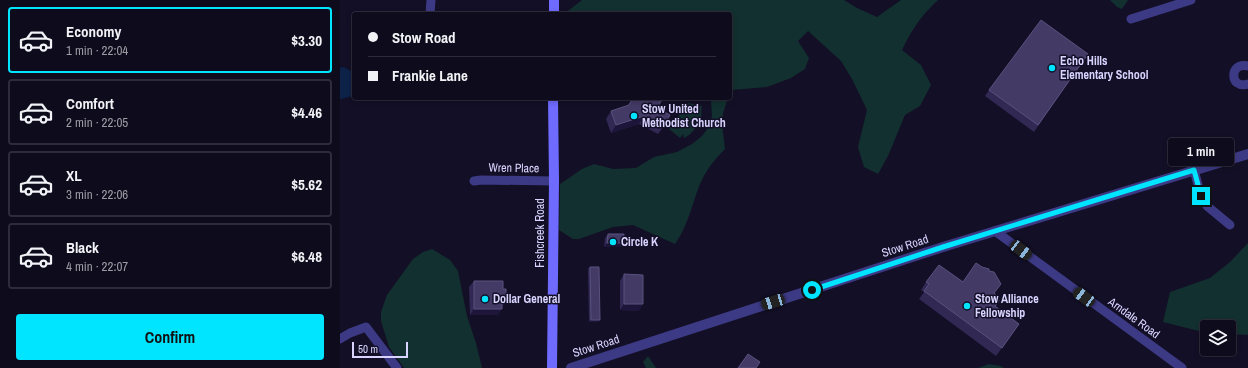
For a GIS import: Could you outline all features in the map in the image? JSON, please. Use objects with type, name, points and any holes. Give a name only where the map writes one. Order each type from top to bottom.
[{"type":"main road","points":[[554,0],[554,12]]},
{"type":"main road","name":"Fishcreek Road","points":[[552,368],[554,181],[553,100]]},
{"type":"street","points":[[430,12],[431,0]]},
{"type":"street","points":[[1131,19],[1191,0]]},
{"type":"street","points":[[1248,66],[1238,66],[1234,77],[1238,84],[1248,84]]},
{"type":"street","name":"Stow Road","points":[[571,368],[995,231],[1248,154]]},
{"type":"street","points":[[1194,170],[1201,196],[1206,206],[1230,225]]},
{"type":"street","name":"Wren Place","points":[[474,181],[554,181]]},
{"type":"street","name":"Arndale Road","points":[[995,231],[1182,368]]},
{"type":"street","points":[[340,339],[350,333],[366,327],[397,368]]},
{"type":"green space","points":[[582,0],[844,0],[877,17],[901,0],[938,0],[917,23],[902,50],[921,65],[931,85],[920,106],[905,115],[888,156],[878,174],[864,167],[858,147],[867,110],[852,79],[841,61],[808,31],[798,41],[809,58],[805,69],[791,78],[767,87],[732,90],[732,12],[567,12]]},
{"type":"green space","points":[[1110,0],[1128,0],[1122,9],[1117,7]]},
{"type":"green space","points":[[727,100],[723,113],[722,125],[725,149],[711,165],[702,179],[687,222],[675,244],[633,225],[613,227],[579,239],[573,239],[559,230],[560,184],[582,169],[594,164],[613,169],[636,168],[654,157],[677,152],[692,144],[702,136],[708,128],[712,116],[711,101]]},
{"type":"green space","points":[[688,103],[702,106],[701,119],[689,135],[684,138],[683,134],[680,138],[669,129]]},
{"type":"green space","points":[[1248,243],[1248,335],[1236,334],[1236,320],[1200,320],[1200,331],[1163,322],[1170,292],[1210,278],[1230,262]]},
{"type":"green space","points":[[432,249],[450,260],[458,271],[467,316],[482,368],[404,368],[389,347],[381,321],[381,312],[387,295],[413,259],[423,252]]},
{"type":"green space","points":[[648,356],[656,368],[646,368],[643,362]]},
{"type":"green space","points":[[989,364],[1001,366],[1004,368],[978,368]]},
{"type":"water","points":[[343,67],[352,71],[352,96],[340,99],[340,68]]},
{"type":"building","points":[[1041,20],[1088,54],[1038,125],[989,90]]},
{"type":"building","points":[[632,100],[662,100],[657,108],[670,115],[664,126],[644,116],[616,125],[611,111],[629,105]]},
{"type":"building","points":[[608,234],[624,234],[624,243],[607,243]]},
{"type":"building","points":[[976,263],[989,269],[989,271],[994,272],[1001,284],[994,293],[998,297],[999,301],[995,306],[1019,324],[1002,348],[924,291],[929,284],[926,282],[939,265],[963,282]]},
{"type":"building","points":[[590,267],[599,267],[600,320],[591,320]]},
{"type":"building","name":"Circle K","points":[[624,274],[643,275],[643,304],[624,304]]},
{"type":"building","name":"Dollar General","points":[[474,281],[503,281],[503,289],[506,289],[506,301],[502,301],[502,309],[474,309]]},
{"type":"building","points":[[748,354],[760,362],[756,368],[738,368]]},
{"type":"place","name":"Echo Hills Elementary School","points":[[1052,68]]},
{"type":"place","name":"Stow United Methodist Church","points":[[634,116]]},
{"type":"place","name":"Circle K","points":[[613,242]]},
{"type":"place","name":"Dollar General","points":[[485,299]]},
{"type":"place","name":"Stow Alliance Fellowship","points":[[967,306]]},
{"type":"route","points":[[812,290],[943,247],[1194,170],[1201,196]]}]
